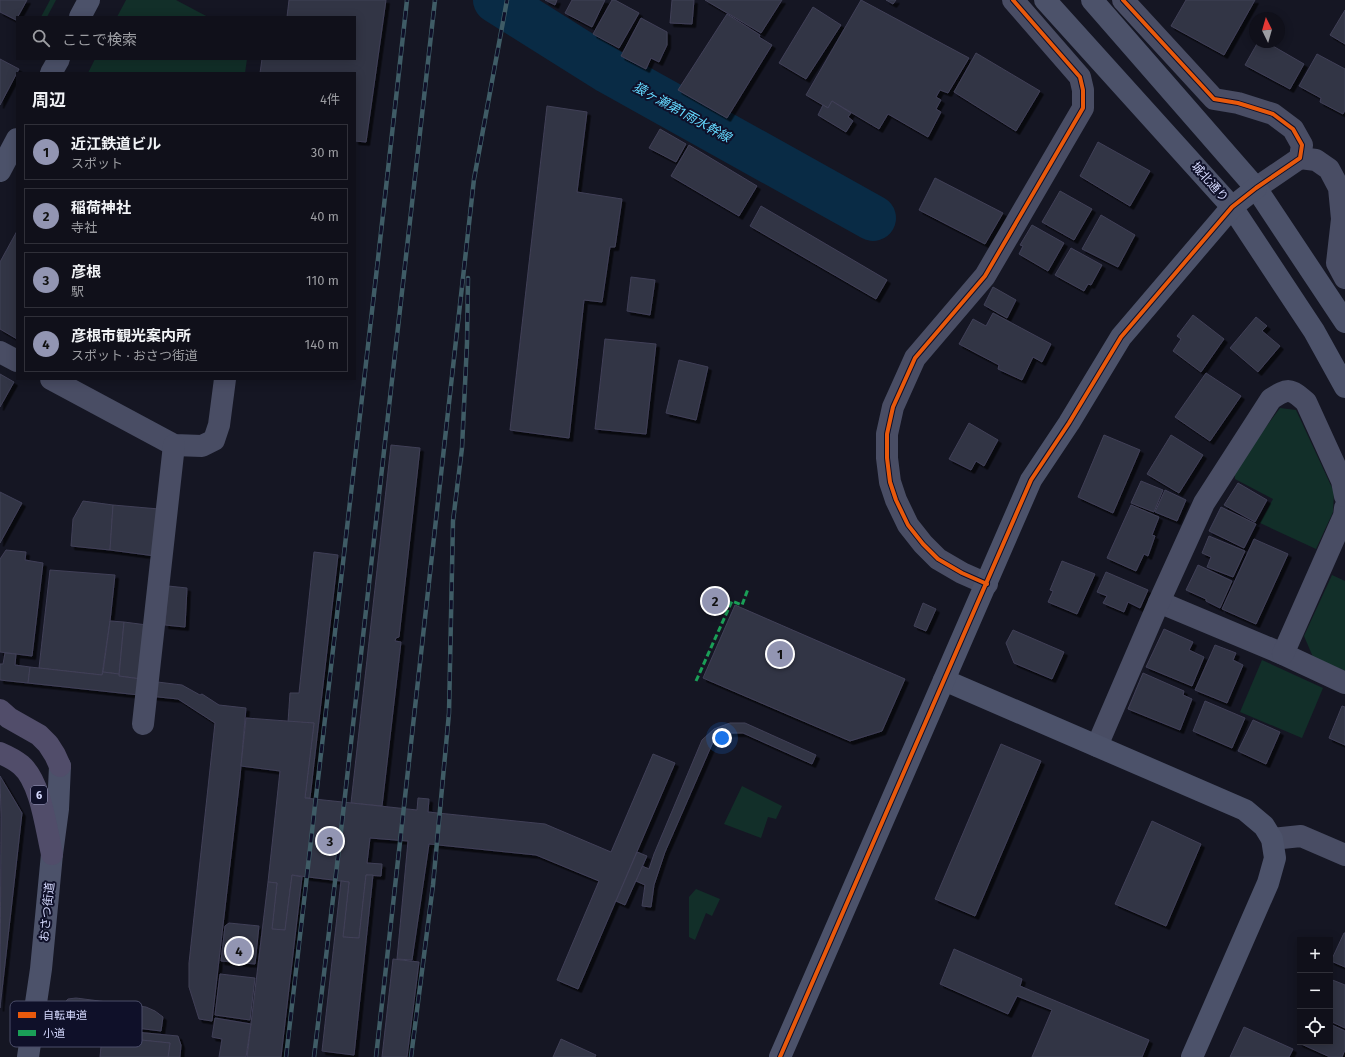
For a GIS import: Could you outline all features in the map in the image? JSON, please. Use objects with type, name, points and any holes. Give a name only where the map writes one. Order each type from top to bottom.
[{"type":"main road","points":[[0,710],[9,718],[39,735],[48,744],[60,766]]},
{"type":"main road","name":"6","points":[[0,752],[22,766],[37,790],[52,854]]},
{"type":"street","points":[[80,16],[88,0]]},
{"type":"street","points":[[987,584],[962,573],[938,559],[908,525],[896,500],[890,482],[887,458],[887,434],[893,406],[915,358],[985,276],[1083,108],[1084,90],[1080,77],[1013,0]]},
{"type":"street","name":"城北通り","points":[[1045,0],[1232,207],[1314,331],[1345,387]]},
{"type":"street","points":[[1092,0],[1256,188],[1345,322]]},
{"type":"street","points":[[1123,0],[1214,98],[1238,103],[1273,114],[1293,129],[1302,145],[1300,158]]},
{"type":"street","points":[[52,72],[58,60]]},
{"type":"street","points":[[0,171],[16,141]]},
{"type":"street","points":[[780,1057],[1032,480],[1121,337],[1232,207],[1256,188],[1300,158],[1316,160],[1329,169],[1339,188],[1342,219],[1337,264],[1345,278]]},
{"type":"street","points":[[0,352],[16,360]]},
{"type":"street","points":[[53,380],[174,445],[202,446],[214,440],[219,425],[225,380]]},
{"type":"street","points":[[1097,746],[1159,602],[1204,503],[1271,399],[1284,391],[1295,392],[1306,402],[1344,486]]},
{"type":"street","points":[[143,724],[174,445]]},
{"type":"street","points":[[1284,654],[1344,516],[1345,508]]},
{"type":"street","points":[[1159,602],[1284,654],[1345,683]]},
{"type":"street","points":[[944,680],[1245,810],[1264,826],[1272,839],[1275,858],[1268,883],[1192,1057]]},
{"type":"street","name":"おさつ街道","points":[[36,1001],[58,808],[60,766]]},
{"type":"street","points":[[1272,839],[1301,836],[1345,855]]},
{"type":"street","name":"おさつ街道","points":[[28,1057],[29,1047]]},
{"type":"green space","points":[[50,0],[56,0],[48,16],[42,16]]},
{"type":"green space","points":[[126,0],[176,0],[206,16],[118,16]]},
{"type":"green space","points":[[94,60],[247,60],[245,72],[88,72]]},
{"type":"green space","points":[[1280,408],[1296,410],[1334,492],[1333,512],[1316,549],[1260,523],[1273,499],[1235,479],[1235,469]]},
{"type":"green space","points":[[1332,575],[1345,581],[1345,671],[1313,657],[1304,636]]},
{"type":"green space","points":[[1262,660],[1323,688],[1302,738],[1240,712]]},
{"type":"green space","points":[[742,786],[782,806],[776,819],[768,817],[761,838],[724,824]]},
{"type":"green space","points":[[696,889],[720,899],[712,916],[706,913],[695,940],[689,937],[689,897]]},
{"type":"building","points":[[0,0],[27,0],[18,16],[16,16],[16,20],[0,12]]},
{"type":"building","points":[[289,0],[386,0],[366,142],[356,141],[356,72],[260,72],[262,60],[356,60],[356,16],[287,16]]},
{"type":"building","points":[[545,0],[557,0],[555,5]]},
{"type":"building","points":[[572,0],[605,0],[592,27],[565,13]]},
{"type":"building","points":[[612,0],[615,0],[639,13],[619,48],[593,34]]},
{"type":"building","points":[[672,0],[694,0],[692,24],[670,23]]},
{"type":"building","points":[[705,0],[782,0],[761,33]]},
{"type":"building","points":[[861,0],[969,58],[948,93],[940,90],[936,97],[941,100],[936,109],[941,112],[928,137],[888,114],[879,129],[832,101],[828,108],[806,95]]},
{"type":"building","points":[[886,0],[896,0],[893,4]]},
{"type":"building","points":[[1186,0],[1255,0],[1224,55],[1171,26]]},
{"type":"building","points":[[813,7],[841,25],[806,79],[779,63]]},
{"type":"building","points":[[1345,10],[1345,44],[1330,35]]},
{"type":"building","points":[[727,14],[760,35],[759,37],[772,45],[727,118],[678,90]]},
{"type":"building","points":[[641,18],[667,32],[667,45],[659,62],[651,58],[646,69],[621,56]]},
{"type":"building","points":[[1255,48],[1276,48],[1304,64],[1290,89],[1245,65]]},
{"type":"building","points":[[976,53],[1040,91],[1016,131],[954,92]]},
{"type":"building","points":[[1317,54],[1345,69],[1345,110],[1343,114],[1320,102],[1321,98],[1299,86]]},
{"type":"building","points":[[0,59],[19,69],[16,72],[0,105]]},
{"type":"building","points":[[832,101],[851,113],[848,117],[853,121],[846,132],[818,115],[823,105],[828,108]]},
{"type":"building","points":[[547,106],[587,112],[577,192],[622,199],[615,247],[610,247],[602,302],[584,300],[569,438],[510,430]]},
{"type":"building","points":[[660,129],[686,144],[676,162],[649,148]]},
{"type":"building","points":[[1098,142],[1150,171],[1130,206],[1080,176]]},
{"type":"building","points":[[689,145],[757,186],[739,216],[671,176]]},
{"type":"building","points":[[935,178],[1003,213],[985,244],[919,210]]},
{"type":"building","points":[[1060,191],[1092,209],[1074,240],[1042,222]]},
{"type":"building","points":[[761,206],[887,280],[876,299],[750,226]]},
{"type":"building","points":[[1101,215],[1135,235],[1118,267],[1082,249]]},
{"type":"building","points":[[1032,225],[1064,243],[1048,271],[1019,254],[1023,246],[1020,245]]},
{"type":"building","points":[[16,233],[16,338],[0,329],[0,262]]},
{"type":"building","points":[[1071,248],[1102,265],[1091,285],[1088,284],[1084,291],[1055,275]]},
{"type":"building","points":[[631,277],[655,280],[650,315],[627,311]]},
{"type":"building","points":[[993,287],[1016,300],[1007,318],[984,305]]},
{"type":"building","points":[[993,313],[1051,344],[1042,362],[1033,357],[1022,380],[998,369],[999,365],[959,344],[973,319],[986,326]]},
{"type":"building","points":[[1193,315],[1224,339],[1201,372],[1173,351],[1181,339],[1177,336]]},
{"type":"building","points":[[1256,317],[1267,326],[1262,331],[1280,346],[1258,372],[1230,348]]},
{"type":"building","points":[[605,339],[656,344],[646,434],[595,429]]},
{"type":"building","points":[[679,360],[708,367],[696,420],[666,413]]},
{"type":"building","points":[[1206,373],[1241,396],[1210,441],[1175,417]]},
{"type":"building","points":[[0,374],[14,382],[0,407]]},
{"type":"building","points":[[969,423],[998,440],[984,466],[976,461],[971,470],[949,459]]},
{"type":"building","points":[[1104,435],[1140,450],[1113,513],[1078,497]]},
{"type":"building","points":[[1171,435],[1203,455],[1179,493],[1147,474]]},
{"type":"building","points":[[391,445],[420,448],[399,637],[396,638],[395,641],[401,642],[382,806],[351,803]]},
{"type":"building","points":[[1141,481],[1163,490],[1154,512],[1131,503]]},
{"type":"building","points":[[1238,483],[1267,500],[1255,522],[1224,505]]},
{"type":"building","points":[[1165,490],[1186,500],[1177,521],[1155,512]]},
{"type":"building","points":[[0,492],[22,503],[0,543]]},
{"type":"building","points":[[83,501],[113,505],[110,550],[71,546],[73,519]]},
{"type":"building","points":[[113,505],[159,509],[155,556],[110,550]]},
{"type":"building","points":[[1131,505],[1159,517],[1152,535],[1155,536],[1148,556],[1144,554],[1136,571],[1107,558]]},
{"type":"building","points":[[1221,507],[1256,524],[1244,548],[1209,531]]},
{"type":"building","points":[[1209,536],[1245,551],[1233,577],[1207,567],[1211,557],[1202,553]]},
{"type":"building","points":[[1254,539],[1288,554],[1256,624],[1222,609]]},
{"type":"building","points":[[6,550],[26,552],[25,560],[43,563],[32,656],[0,652],[0,559]]},
{"type":"building","points":[[314,552],[338,555],[310,798],[305,798],[314,723],[288,722],[290,693],[299,693]]},
{"type":"building","points":[[1062,561],[1095,574],[1077,614],[1048,602],[1053,591],[1050,590]]},
{"type":"building","points":[[1198,565],[1232,581],[1220,608],[1206,601],[1206,599],[1186,590]]},
{"type":"building","points":[[50,570],[115,575],[102,675],[39,668]]},
{"type":"building","points":[[1106,572],[1148,590],[1140,608],[1128,602],[1124,612],[1103,603],[1107,596],[1097,592]]},
{"type":"building","points":[[168,586],[187,588],[185,627],[165,625]]},
{"type":"building","points":[[923,603],[936,609],[926,631],[914,626]]},
{"type":"building","points":[[735,605],[905,679],[882,731],[850,741],[703,678]]},
{"type":"building","points":[[110,621],[124,622],[119,674],[103,672]]},
{"type":"building","points":[[124,622],[147,625],[141,679],[119,676]]},
{"type":"building","points":[[1164,629],[1193,642],[1189,650],[1204,657],[1192,686],[1146,667]]},
{"type":"building","points":[[1013,630],[1064,652],[1052,679],[1014,663],[1006,643]]},
{"type":"building","points":[[1215,645],[1236,653],[1233,660],[1243,665],[1227,703],[1195,690]]},
{"type":"building","points":[[5,653],[16,654],[15,665],[30,667],[28,683],[0,680],[0,664],[3,664]]},
{"type":"building","points":[[30,667],[102,675],[103,672],[141,679],[139,695],[28,683]]},
{"type":"building","points":[[1143,673],[1184,691],[1183,695],[1192,699],[1180,730],[1128,709]]},
{"type":"building","points":[[141,680],[182,685],[200,695],[202,694],[219,705],[246,708],[240,777],[212,1021],[199,1019],[189,987],[189,963],[215,723],[178,699],[139,695]]},
{"type":"building","points":[[1205,701],[1245,718],[1232,748],[1193,731]]},
{"type":"building","points":[[1342,706],[1345,707],[1345,745],[1329,738]]},
{"type":"building","points":[[246,718],[314,723],[305,798],[417,810],[418,798],[429,799],[428,812],[545,824],[611,852],[653,754],[675,763],[578,989],[557,980],[599,881],[536,855],[429,844],[412,960],[397,959],[408,841],[370,838],[367,863],[382,864],[381,876],[366,875],[359,938],[343,937],[349,882],[292,875],[285,930],[272,929],[277,883],[268,882],[280,771],[241,766]]},
{"type":"building","points":[[1253,720],[1280,732],[1266,764],[1238,751]]},
{"type":"building","points":[[730,723],[745,723],[816,755],[812,764],[743,733],[730,733],[713,742],[665,852],[654,885],[651,907],[642,906],[645,885],[636,881],[642,866],[649,869],[702,740],[714,729]]},
{"type":"building","points":[[1001,744],[1041,761],[975,916],[935,899]]},
{"type":"building","points":[[0,776],[22,813],[0,1008],[1,816]]},
{"type":"building","points":[[1152,821],[1201,844],[1166,926],[1115,904]]},
{"type":"building","points":[[637,852],[647,856],[625,905],[616,901]]},
{"type":"building","points":[[292,875],[302,877],[281,1057],[247,1057],[268,882],[277,883],[272,929],[285,930]]},
{"type":"building","points":[[366,875],[373,875],[354,1055],[322,1051],[341,881],[349,882],[343,937],[359,938]]},
{"type":"building","points":[[229,923],[259,926],[255,964],[221,961],[225,926]]},
{"type":"building","points":[[1345,933],[1345,967],[1333,962],[1333,957]]},
{"type":"building","points":[[954,949],[1022,979],[1020,986],[1149,1040],[1142,1057],[1032,1057],[1052,1010],[1017,996],[1008,1014],[940,984]]},
{"type":"building","points":[[393,959],[419,962],[407,1057],[382,1057]]},
{"type":"building","points":[[220,974],[255,978],[250,1020],[215,1015]]},
{"type":"building","points":[[1333,980],[1345,985],[1345,1028],[1333,1022]]},
{"type":"building","points":[[76,998],[99,1001],[66,1001],[68,999]]},
{"type":"building","points":[[142,1006],[155,1011],[163,1017],[161,1031],[142,1029]]},
{"type":"building","points":[[215,1018],[251,1024],[246,1057],[219,1057],[222,1039],[212,1037]]},
{"type":"building","points":[[1333,1025],[1345,1031],[1345,1050],[1342,1057],[1330,1057],[1303,1045],[1333,1045]]},
{"type":"building","points":[[1244,1027],[1293,1049],[1289,1057],[1230,1057]]},
{"type":"building","points":[[142,1033],[178,1036],[181,1045],[180,1057],[168,1057],[170,1043],[142,1040]]},
{"type":"building","points":[[561,1039],[596,1055],[595,1057],[553,1057]]},
{"type":"building","points":[[142,1040],[170,1043],[168,1057],[100,1057],[101,1047],[142,1047]]},
{"type":"waterway","name":"猿ヶ瀬第1雨水幹線","points":[[496,0],[609,71],[873,218]]},
{"type":"railway","points":[[286,1057],[407,0]]},
{"type":"railway","points":[[314,1057],[435,0]]},
{"type":"railway","points":[[376,1057],[474,179],[507,0]]},
{"type":"railway","points":[[411,1057],[433,885],[449,713],[453,521],[462,448],[467,343],[468,278]]},
{"type":"marked path","points":[[696,681],[732,601],[742,605],[748,589]]},
{"type":"cycle path","points":[[987,584],[962,573],[938,559],[923,544],[908,525],[896,500],[890,482],[887,458],[887,434],[893,407],[915,358],[985,276],[1083,108],[1083,90],[1080,77],[1013,0]]},
{"type":"cycle path","points":[[780,1057],[1031,480],[1069,423],[1121,337],[1232,207],[1256,188],[1300,158],[1302,145],[1293,129],[1273,114],[1238,103],[1214,99],[1123,0]]},
{"type":"place","name":"稲荷神社","points":[[715,601]]},
{"type":"place","name":"近江鉄道ビル","points":[[780,654]]},
{"type":"place","name":"彦根","points":[[330,841]]},
{"type":"place","name":"彦根市観光案内所","points":[[239,951]]}]
